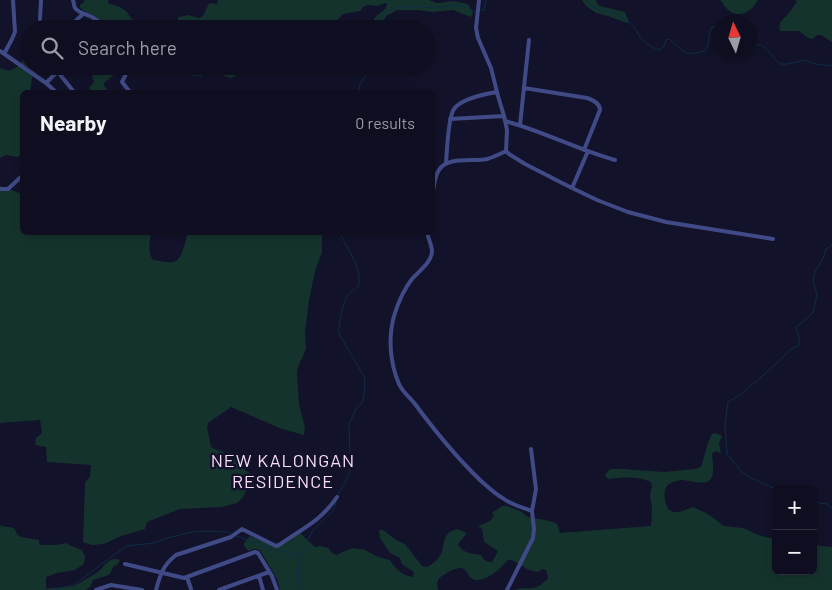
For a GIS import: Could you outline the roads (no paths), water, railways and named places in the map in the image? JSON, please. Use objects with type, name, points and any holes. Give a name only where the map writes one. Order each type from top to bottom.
[{"type":"street","points":[[13,0],[15,32],[2,52],[20,65]]},
{"type":"street","points":[[40,19],[41,0]]},
{"type":"street","points":[[72,0],[75,8],[96,20]]},
{"type":"street","points":[[479,0],[476,28],[478,38],[491,68],[505,119],[507,130],[506,151]]},
{"type":"street","points":[[77,20],[83,14]]},
{"type":"street","points":[[520,125],[529,40]]},
{"type":"street","points":[[35,75],[54,90]]},
{"type":"street","points":[[46,83],[55,75]]},
{"type":"street","points":[[60,75],[72,90]]},
{"type":"street","points":[[126,75],[122,82],[128,90]]},
{"type":"street","points":[[524,88],[587,98],[599,106],[600,110],[572,188]]},
{"type":"street","points":[[446,163],[450,119],[453,110],[460,104],[478,96],[497,92]]},
{"type":"street","points":[[450,119],[505,119],[615,160]]},
{"type":"street","points":[[435,185],[440,168],[446,163],[488,158],[506,151]]},
{"type":"street","points":[[506,151],[525,164],[572,188],[628,212],[666,222],[773,239]]},
{"type":"street","points":[[0,189],[8,188],[20,178]]},
{"type":"street","points":[[428,235],[432,252],[430,258],[412,279],[394,316],[391,343],[396,375],[404,394],[411,398],[437,433],[468,468],[499,497],[514,505],[532,511]]},
{"type":"street","points":[[507,590],[533,538],[532,511],[536,489],[531,450]]},
{"type":"street","points":[[156,590],[161,572],[176,555],[232,537],[242,529],[276,546],[279,545],[321,517],[337,497]]},
{"type":"street","points":[[125,564],[184,578],[255,552],[259,554],[272,576],[277,590]]},
{"type":"street","points":[[218,590],[269,572]]},
{"type":"street","points":[[258,576],[264,590]]},
{"type":"street","points":[[187,577],[191,589]]},
{"type":"street","points":[[96,590],[111,585],[142,590]]},
{"type":"street","points":[[232,585],[234,590]]},
{"type":"waterway","points":[[480,10],[484,10],[486,0]]},
{"type":"waterway","points":[[587,0],[591,6],[611,12],[630,23],[644,42],[660,50],[666,40],[669,39],[684,52],[698,53],[705,51],[712,28]]},
{"type":"waterway","points":[[377,20],[395,8],[409,6],[433,8],[458,5],[476,11]]},
{"type":"waterway","points":[[757,44],[768,50],[780,64],[806,60],[816,64],[832,66]]},
{"type":"waterway","points":[[359,90],[360,84],[367,75]]},
{"type":"waterway","points":[[338,495],[349,475],[349,425],[355,410],[362,403],[365,378],[338,332],[345,300],[358,287],[359,280],[357,266],[341,235]]},
{"type":"waterway","points":[[772,487],[749,477],[741,471],[727,454],[725,425],[728,402],[740,395],[791,349],[799,345],[796,327],[813,312],[817,294],[813,281],[815,272],[826,249],[832,245]]},
{"type":"waterway","points":[[299,590],[298,558],[313,530],[333,511],[337,499]]},
{"type":"waterway","points":[[817,503],[827,504],[832,508]]},
{"type":"waterway","points":[[52,590],[74,585],[126,546],[154,543],[192,532],[207,531],[233,534]]},
{"type":"waterway","points":[[236,536],[268,549],[301,555]]},
{"type":"district","name":"NEW KALONGAN RESIDENCE","points":[[283,470]]}]
